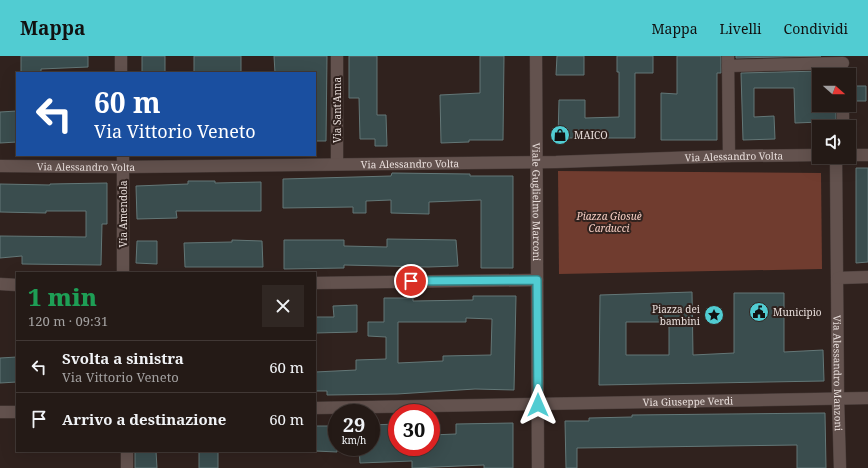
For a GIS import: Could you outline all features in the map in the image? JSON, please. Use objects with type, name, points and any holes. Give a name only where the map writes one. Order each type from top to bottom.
[{"type":"street","points":[[121,56],[121,72]]},
{"type":"street","name":"Via Sant'Anna","points":[[337,56],[337,164]]},
{"type":"street","name":"Viale Guglielmo Marconi","points":[[536,56],[538,468]]},
{"type":"street","points":[[729,156],[728,61],[843,59]]},
{"type":"street","name":"Via Alessandro Volta","points":[[0,166],[123,161],[337,164],[536,162],[812,155]]},
{"type":"street","points":[[856,155],[868,155]]},
{"type":"street","name":"Via Amendola","points":[[123,161],[123,272]]},
{"type":"street","points":[[836,164],[838,278],[868,277]]},
{"type":"street","name":"Via Alessandro Manzoni","points":[[838,278],[838,399],[840,468]]},
{"type":"street","points":[[316,283],[537,280]]},
{"type":"street","points":[[0,284],[16,285]]},
{"type":"street","name":"Via Giuseppe Verdi","points":[[316,408],[868,398]]},
{"type":"street","points":[[0,412],[16,412]]},
{"type":"street","points":[[127,452],[127,468]]},
{"type":"green space","name":"Piazza Giosuè Carducci","points":[[558,171],[821,173],[822,269],[559,274]]},
{"type":"building","points":[[21,56],[88,56],[88,67],[41,69],[41,72],[21,72]]},
{"type":"building","points":[[142,56],[165,56],[165,72],[142,72]]},
{"type":"building","points":[[194,56],[241,56],[241,72],[194,72]]},
{"type":"building","points":[[274,56],[327,56],[326,141],[316,141],[316,72],[275,72]]},
{"type":"building","points":[[349,56],[377,56],[377,115],[386,115],[387,146],[375,146],[375,139],[360,139],[359,98],[349,98]]},
{"type":"building","points":[[480,56],[504,56],[503,140],[469,140],[469,142],[441,143],[440,95],[480,93]]},
{"type":"building","points":[[557,56],[584,56],[584,75],[556,75]]},
{"type":"building","points":[[617,56],[653,56],[653,73],[635,73],[635,138],[558,138],[559,100],[585,100],[585,118],[619,117],[619,72],[617,72]]},
{"type":"building","points":[[677,56],[721,56],[721,73],[717,73],[717,140],[661,140],[661,93],[677,94]]},
{"type":"building","points":[[736,56],[821,56],[736,58]]},
{"type":"building","points":[[812,71],[812,112],[836,112],[836,120],[812,120],[812,122],[795,123],[794,88],[754,88],[754,117],[774,116],[775,139],[743,140],[741,73]]},
{"type":"building","points":[[856,86],[866,86],[866,101],[856,101]]},
{"type":"building","points":[[16,111],[16,142],[0,143],[0,112]]},
{"type":"building","points":[[856,168],[868,168],[868,262],[856,263]]},
{"type":"building","points":[[392,173],[513,176],[513,268],[481,268],[481,200],[429,202],[429,214],[391,213],[391,200],[366,201],[366,213],[353,213],[353,207],[283,208],[283,179],[391,176]]},
{"type":"building","points":[[188,181],[215,181],[215,183],[261,182],[261,211],[176,211],[177,218],[137,219],[136,186],[188,184]]},
{"type":"building","points":[[107,183],[107,224],[102,224],[101,265],[22,264],[22,256],[0,258],[0,236],[86,237],[86,211],[46,211],[46,213],[0,212],[0,184],[50,185]]},
{"type":"building","points":[[387,239],[456,240],[458,266],[428,267],[344,265],[344,268],[284,269],[284,240],[344,240],[344,246],[387,247]]},
{"type":"building","points":[[232,240],[262,241],[263,267],[185,267],[184,243],[232,242]]},
{"type":"building","points":[[137,241],[157,241],[157,264],[136,263]]},
{"type":"building","points":[[692,292],[693,355],[734,353],[734,293],[784,293],[784,352],[823,350],[824,381],[599,385],[600,295]],"holes":[[[626,322],[669,322],[669,355],[626,355]]]},
{"type":"building","points":[[473,296],[516,296],[514,390],[475,389],[397,394],[327,395],[327,391],[316,391],[316,372],[356,370],[356,360],[386,359],[386,337],[368,336],[368,322],[384,322],[384,298],[413,298],[413,301],[473,300]],"holes":[[[466,318],[492,319],[491,355],[443,356],[443,361],[398,363],[398,322],[466,322]]]},
{"type":"building","points":[[357,305],[357,332],[316,333],[316,317],[334,317],[333,306]]},
{"type":"building","points":[[16,357],[16,382],[0,383],[0,358]]},
{"type":"building","points":[[825,413],[826,468],[797,468],[797,445],[577,448],[577,468],[566,468],[565,421],[589,421],[589,418],[632,417],[632,415]]},
{"type":"building","points":[[513,423],[513,468],[484,468],[484,465],[412,468],[412,461],[360,463],[360,456],[380,456],[380,425],[388,424],[388,456],[440,456],[440,435],[456,434],[456,424]]},
{"type":"building","points":[[316,426],[328,426],[328,452],[316,451]]},
{"type":"building","points":[[135,452],[156,452],[157,468],[135,468]]},
{"type":"building","points":[[199,452],[218,452],[218,468],[199,468]]},
{"type":"place","name":"MAICO","points":[[560,135]]},
{"type":"place","name":"Municipio","points":[[759,312]]},
{"type":"place","name":"Piazza dei bambini","points":[[714,315]]},
{"type":"route","points":[[411,281],[537,280],[538,405]]}]
